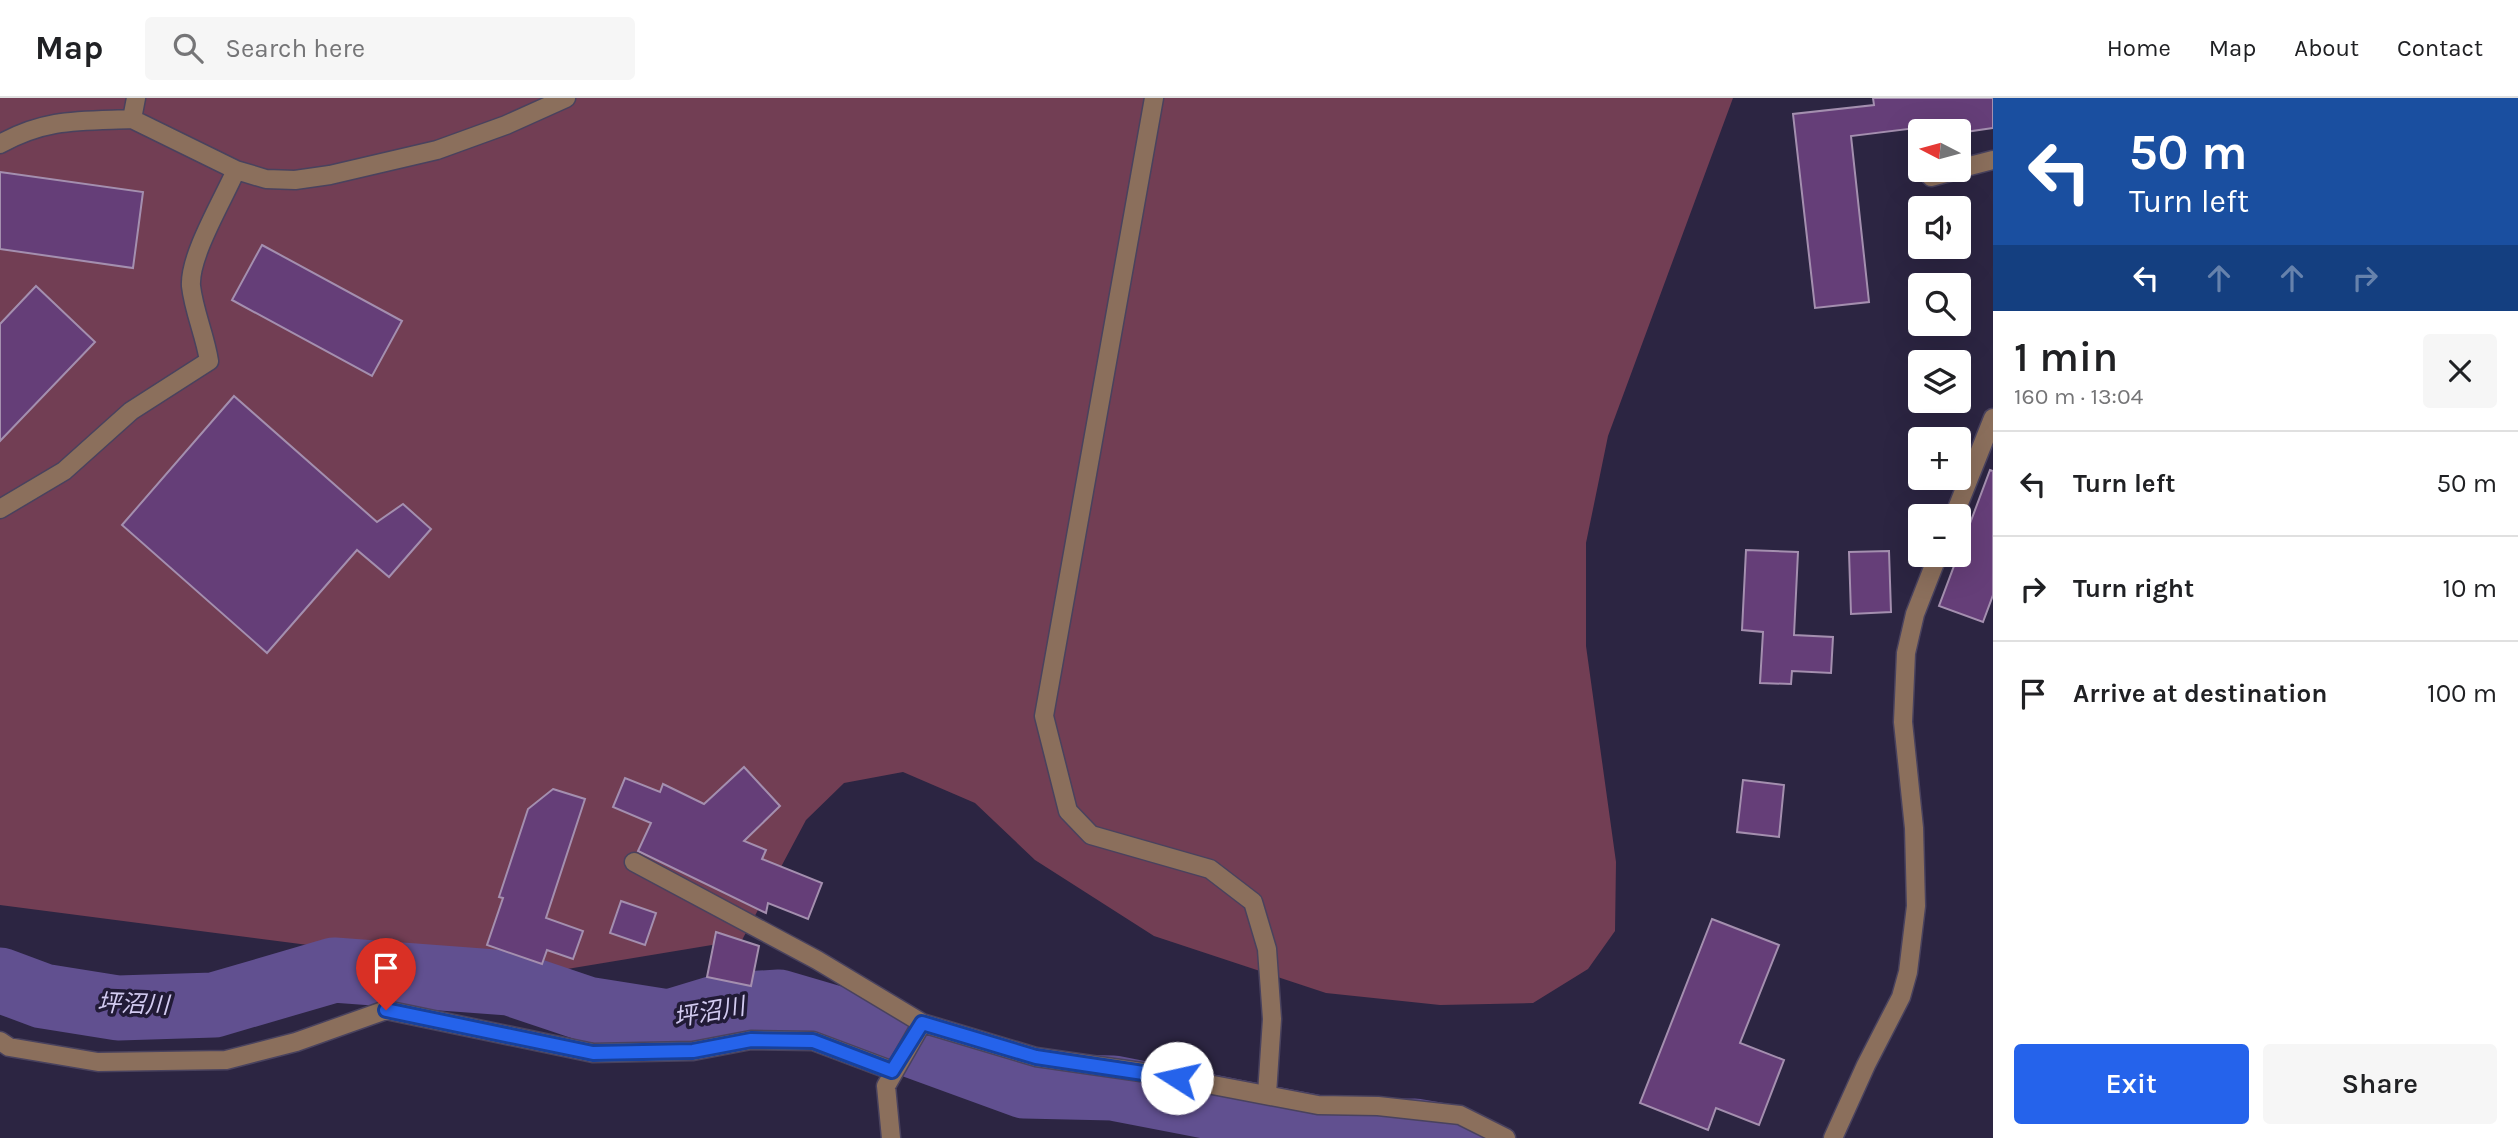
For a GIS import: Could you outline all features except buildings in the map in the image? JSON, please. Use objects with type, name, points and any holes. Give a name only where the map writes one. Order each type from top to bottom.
[{"type":"street","points":[[132,119],[136,98]]},
{"type":"street","points":[[0,144],[20,133],[57,121],[132,119],[236,170],[266,179],[295,180],[330,175],[437,150],[506,125],[566,98]]},
{"type":"street","points":[[1154,98],[1044,716],[1068,811],[1091,835],[1210,869],[1253,902],[1267,949],[1272,1019],[1267,1094]]},
{"type":"street","points":[[1971,166],[1993,160]]},
{"type":"street","points":[[0,509],[64,471],[131,411],[209,360],[205,335],[195,310],[191,283],[193,263],[236,170]]},
{"type":"street","points":[[1959,504],[1993,418]]},
{"type":"street","points":[[1833,1138],[1866,1065],[1901,998],[1908,972],[1916,906],[1914,828],[1903,722],[1906,653],[1914,614],[1933,567]]},
{"type":"street","points":[[634,862],[817,960],[918,1028],[1036,1057],[1155,1074],[1318,1105],[1378,1106],[1460,1115],[1506,1138]]},
{"type":"street","points":[[0,1041],[9,1048],[98,1062],[226,1060],[296,1042],[386,1010],[593,1053],[693,1051],[751,1040],[813,1041],[897,1064]]},
{"type":"street","points":[[891,1138],[886,1086],[918,1028]]},
{"type":"shaded area","points":[[0,98],[1733,98],[1608,436],[1586,543],[1586,646],[1616,862],[1615,931],[1588,969],[1533,1003],[1440,1005],[1326,993],[1154,936],[1035,860],[975,803],[903,772],[844,783],[806,820],[742,940],[549,972],[401,957],[0,905]]},
{"type":"waterway","name":"坪沼川","points":[[0,980],[43,996],[118,1008],[214,1005],[334,970],[510,983],[587,1009],[669,1022],[725,1005],[779,1002],[854,1024],[1024,1086],[1113,1088],[1340,1132],[1415,1131],[1456,1138]]},
{"type":"route","points":[[386,1010],[593,1053],[693,1051],[751,1040],[813,1041],[892,1071],[922,1023],[1036,1057],[1177,1078]]}]
